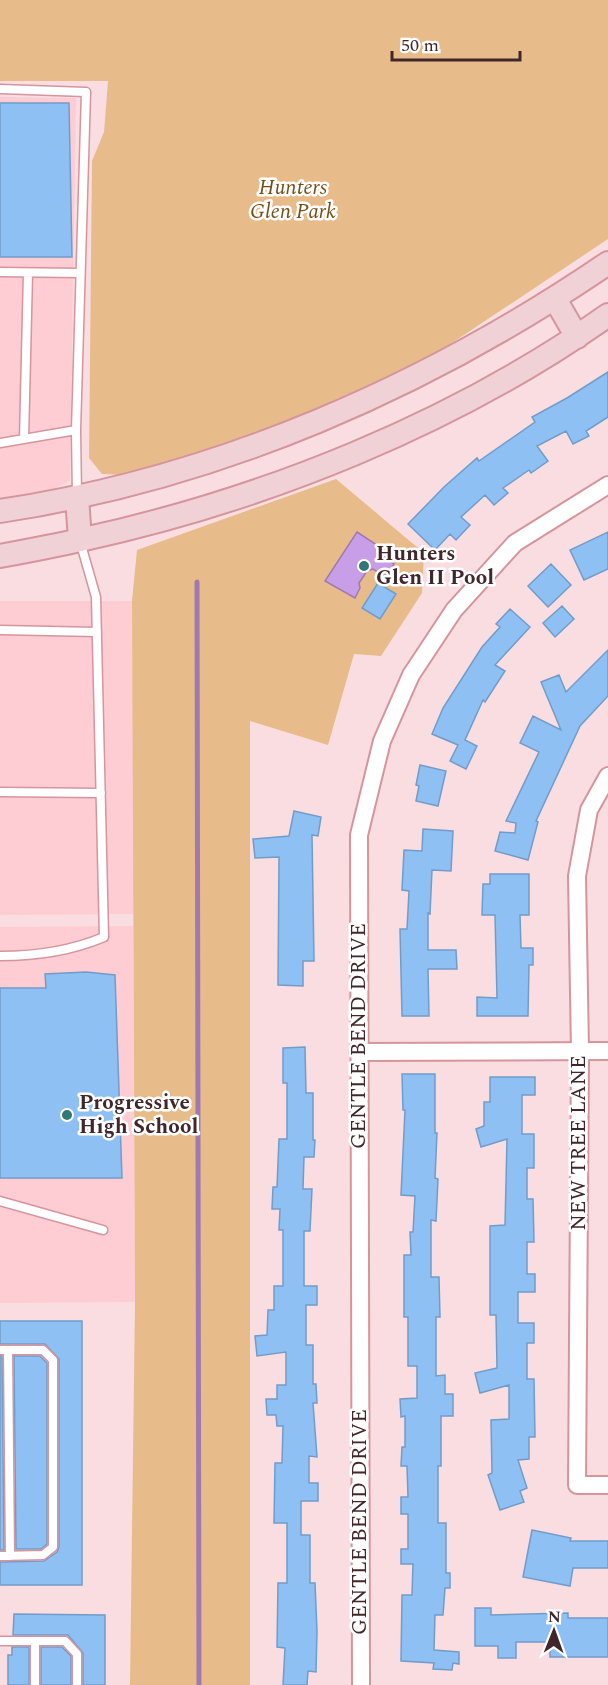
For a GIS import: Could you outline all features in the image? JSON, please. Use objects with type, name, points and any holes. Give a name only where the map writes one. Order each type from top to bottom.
[{"type":"main road","points":[[0,511],[77,497],[158,477],[257,446],[437,367],[555,299],[608,263]]},
{"type":"main road","points":[[555,299],[577,337]]},
{"type":"main road","points":[[0,556],[80,540],[187,513],[274,484],[344,457],[414,427],[470,398],[577,337],[608,315]]},
{"type":"main road","points":[[77,497],[80,540]]},
{"type":"street","name":"GENTLE BEND DRIVE","points":[[361,1685],[359,834],[382,741],[411,675],[454,610],[515,543],[608,484]]},
{"type":"street","name":"NEW TREE LANE","points":[[608,776],[589,810],[577,876],[580,1051],[577,1485],[608,1485]]},
{"type":"street","points":[[358,1053],[608,1051]]},
{"type":"lane","points":[[0,89],[86,92],[76,430],[77,497]]},
{"type":"lane","points":[[0,272],[80,273]]},
{"type":"lane","points":[[24,439],[28,273]]},
{"type":"lane","points":[[0,443],[76,430]]},
{"type":"lane","points":[[0,956],[30,956],[82,946],[104,937],[96,597],[80,540]]},
{"type":"lane","points":[[0,630],[97,632]]},
{"type":"lane","points":[[0,792],[101,793]]},
{"type":"lane","points":[[0,1202],[103,1230]]},
{"type":"lane","points":[[0,1556],[10,1556],[43,1555],[53,1547],[53,1360],[43,1350],[4,1350],[10,1556]]},
{"type":"lane","points":[[0,1641],[64,1641],[77,1654],[77,1685]]},
{"type":"lane","points":[[35,1641],[35,1685]]},
{"type":"shaded area","points":[[0,97],[76,98],[70,481],[43,494],[0,500]]},
{"type":"shaded area","name":"Hunters Glen II Pool","points":[[357,532],[383,549],[382,555],[394,564],[386,577],[373,569],[367,571],[359,583],[360,588],[355,598],[325,581]]},
{"type":"shaded area","points":[[0,601],[132,601],[135,914],[0,915]]},
{"type":"shaded area","name":"Progressive High School","points":[[133,926],[135,1302],[0,1303],[0,927]]},
{"type":"green space","name":"Hunters Glen Park","points":[[0,0],[608,0],[608,239],[428,359],[263,437],[125,475],[102,474],[89,458],[92,161],[104,132],[108,81],[0,81]]},
{"type":"green space","points":[[336,479],[424,553],[422,593],[381,656],[354,654],[328,745],[250,721],[250,1685],[130,1685],[135,1302],[132,601],[137,550]]},
{"type":"building","points":[[0,103],[69,103],[72,257],[0,257]]},
{"type":"building","points":[[608,372],[608,417],[586,431],[589,436],[573,444],[566,431],[537,446],[548,461],[531,473],[529,470],[503,488],[508,493],[494,505],[485,495],[461,517],[470,525],[456,540],[450,534],[435,550],[408,524],[444,487],[477,458],[479,461],[535,422],[532,417]]},
{"type":"building","points":[[608,532],[608,569],[584,580],[570,550]]},
{"type":"building","points":[[551,564],[571,585],[548,607],[528,586]]},
{"type":"building","points":[[378,583],[396,594],[380,619],[362,608]]},
{"type":"building","points":[[562,606],[574,619],[555,637],[543,623]]},
{"type":"building","points":[[510,609],[530,627],[495,665],[505,671],[485,702],[483,700],[465,740],[477,746],[466,769],[450,761],[458,745],[432,734],[443,708],[482,647],[500,627],[496,624]]},
{"type":"building","points":[[608,650],[608,696],[580,726],[536,821],[538,822],[528,860],[495,851],[500,832],[515,833],[516,823],[506,821],[539,752],[520,743],[533,716],[561,730],[541,682],[559,675],[566,692]]},
{"type":"building","points":[[420,765],[446,771],[438,806],[416,801]]},
{"type":"building","points":[[294,811],[321,817],[318,836],[312,835],[314,961],[303,961],[303,986],[278,985],[279,857],[255,858],[253,839],[289,836]]},
{"type":"building","points":[[423,829],[453,831],[451,871],[432,870],[430,914],[428,913],[428,950],[456,950],[457,969],[428,969],[429,1016],[402,1016],[400,929],[407,929],[409,891],[402,890],[404,850],[422,851]]},
{"type":"building","points":[[490,874],[529,874],[529,915],[520,915],[521,948],[533,948],[533,965],[529,965],[528,1016],[477,1016],[477,997],[497,998],[495,915],[482,915],[483,884],[490,884]]},
{"type":"building","points":[[86,972],[115,975],[122,1178],[0,1178],[0,988],[46,988],[45,974]]},
{"type":"building","points":[[305,1047],[306,1093],[313,1093],[313,1140],[315,1140],[314,1157],[304,1157],[303,1189],[312,1189],[310,1231],[304,1231],[304,1286],[317,1286],[317,1305],[306,1305],[306,1345],[313,1345],[313,1384],[316,1384],[317,1403],[313,1403],[317,1457],[309,1456],[309,1483],[318,1483],[318,1501],[301,1501],[301,1535],[310,1535],[310,1583],[315,1583],[316,1672],[308,1671],[307,1685],[283,1685],[285,1648],[277,1647],[278,1583],[287,1583],[287,1523],[274,1523],[275,1463],[282,1463],[283,1426],[277,1426],[276,1415],[267,1415],[266,1399],[277,1399],[277,1385],[286,1385],[286,1352],[257,1356],[255,1336],[267,1335],[268,1310],[274,1310],[274,1286],[283,1286],[283,1230],[279,1230],[280,1209],[272,1209],[273,1187],[277,1187],[279,1139],[287,1139],[287,1083],[283,1083],[283,1048]]},
{"type":"building","points":[[402,1074],[435,1074],[435,1133],[437,1133],[435,1178],[438,1179],[436,1221],[431,1220],[431,1277],[439,1277],[440,1317],[436,1317],[436,1376],[445,1375],[445,1394],[453,1394],[453,1416],[441,1416],[438,1523],[446,1523],[446,1573],[450,1573],[450,1588],[445,1588],[443,1615],[435,1615],[434,1650],[459,1652],[459,1664],[453,1663],[452,1670],[433,1669],[434,1663],[401,1661],[402,1595],[412,1595],[413,1564],[401,1564],[401,1549],[408,1549],[408,1514],[401,1514],[401,1497],[408,1497],[407,1466],[401,1466],[402,1447],[405,1447],[405,1416],[401,1417],[400,1399],[417,1398],[417,1366],[408,1366],[408,1317],[404,1317],[404,1255],[411,1255],[410,1232],[413,1232],[415,1196],[401,1195],[405,1110],[403,1110]]},
{"type":"building","points":[[490,1077],[535,1077],[535,1095],[522,1095],[522,1134],[534,1134],[534,1168],[527,1168],[527,1199],[533,1199],[534,1242],[527,1242],[527,1274],[535,1274],[535,1292],[518,1292],[518,1323],[534,1323],[534,1343],[527,1343],[527,1379],[534,1379],[535,1437],[529,1437],[529,1459],[518,1460],[527,1488],[520,1491],[524,1502],[500,1510],[488,1475],[492,1473],[491,1420],[509,1419],[509,1385],[480,1393],[475,1373],[497,1368],[496,1315],[490,1315],[490,1226],[505,1225],[507,1139],[481,1147],[476,1129],[484,1126],[484,1102],[490,1102]]},
{"type":"building","points":[[0,1321],[82,1321],[82,1585],[0,1585],[0,1562],[44,1561],[57,1552],[59,1547],[59,1359],[45,1344],[0,1344]]},
{"type":"building","points":[[0,1356],[2,1356],[4,1550],[0,1550]]},
{"type":"building","points":[[14,1356],[40,1356],[47,1363],[47,1544],[41,1549],[16,1549]]},
{"type":"building","points":[[532,1530],[571,1538],[570,1541],[608,1541],[608,1568],[573,1568],[570,1586],[523,1577]]},
{"type":"building","points":[[475,1608],[491,1608],[491,1615],[568,1613],[568,1618],[608,1618],[608,1657],[550,1657],[550,1642],[516,1642],[516,1658],[498,1658],[498,1646],[475,1646]]},
{"type":"building","points":[[14,1614],[105,1615],[105,1685],[83,1685],[83,1653],[68,1635],[13,1635]]},
{"type":"building","points":[[12,1647],[29,1647],[29,1685],[8,1685],[8,1655],[12,1655]]},
{"type":"building","points":[[41,1647],[62,1647],[71,1656],[71,1685],[41,1685]]},
{"type":"waterway","points":[[197,582],[199,1685]]},
{"type":"place","name":"Hunters Glen II Pool","points":[[364,566]]},
{"type":"place","name":"Progressive High School","points":[[67,1115]]}]
